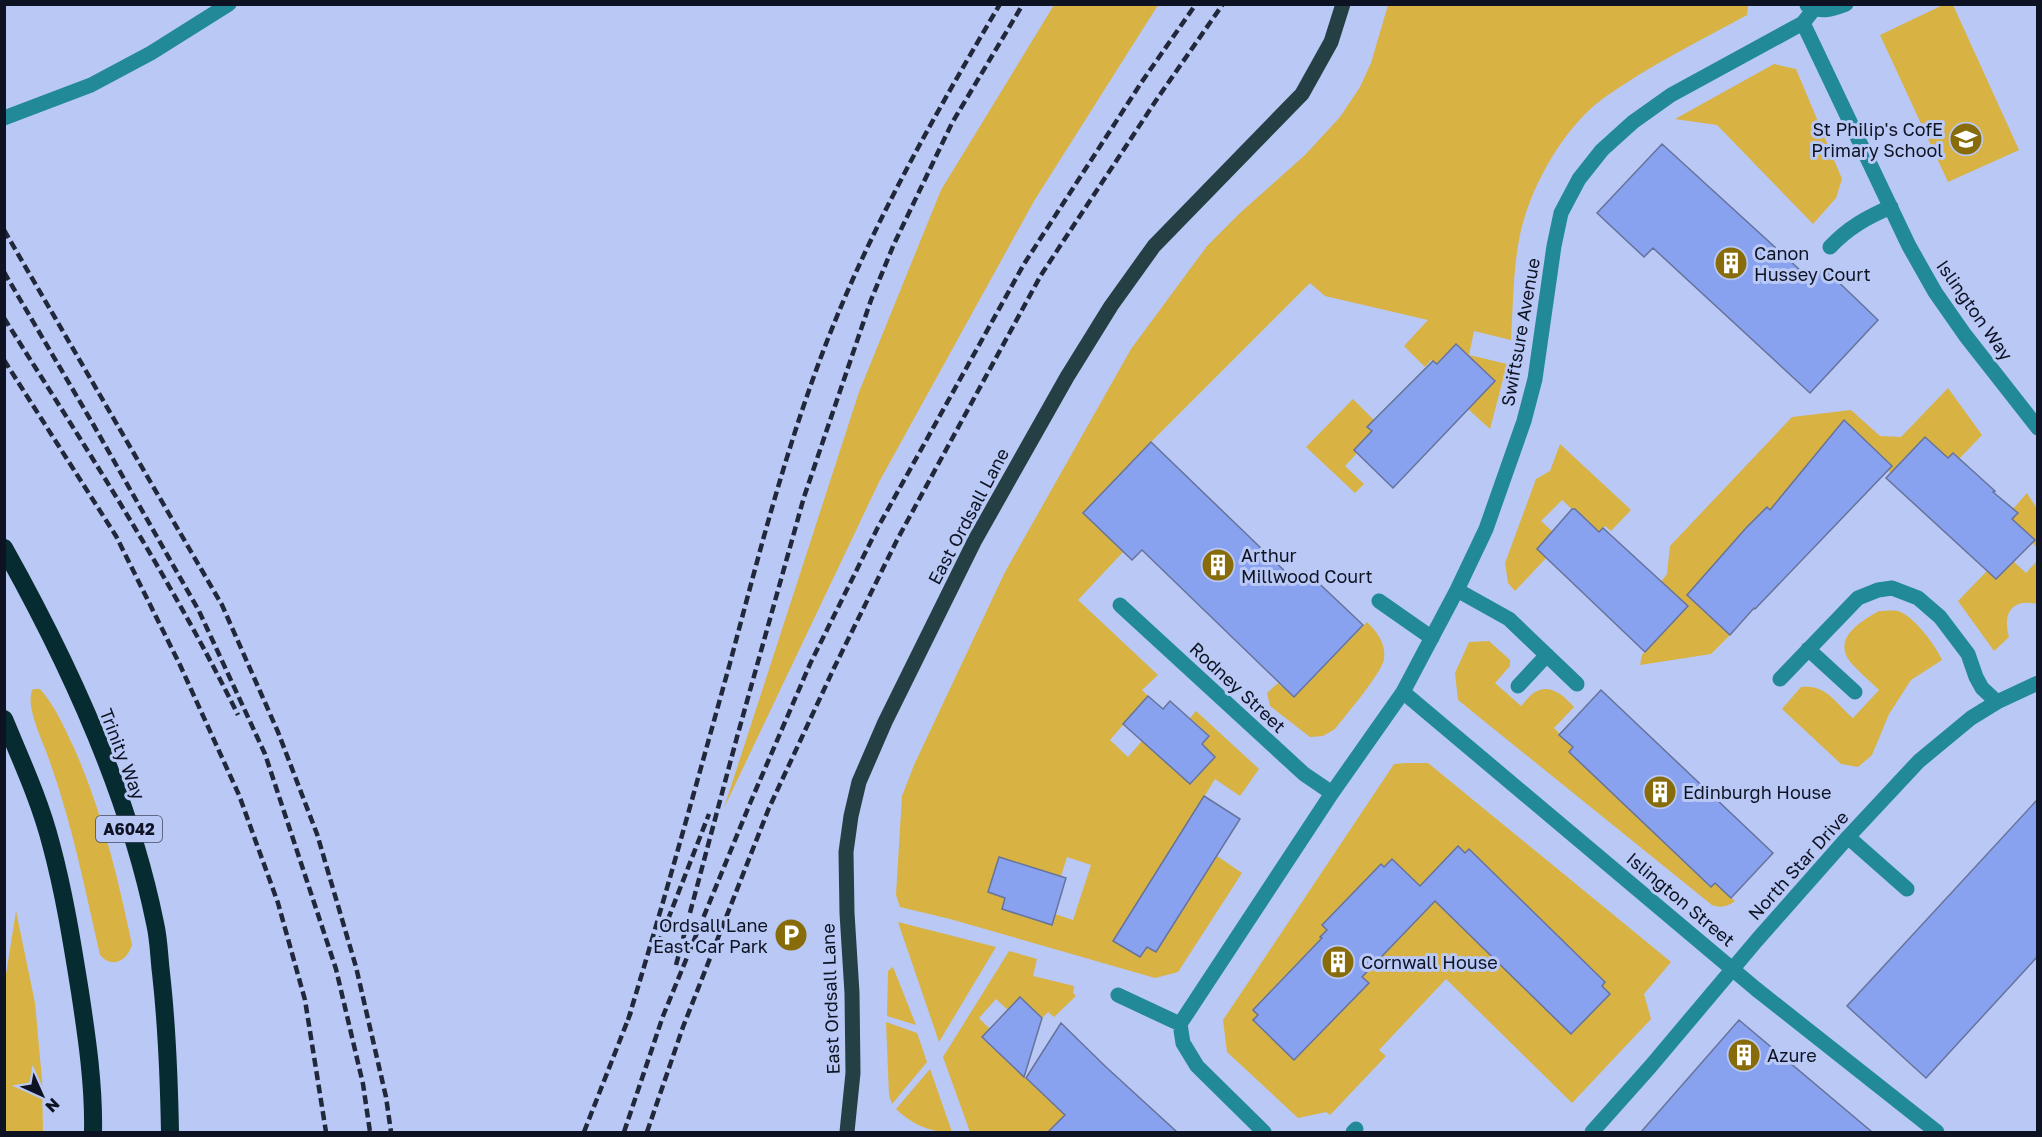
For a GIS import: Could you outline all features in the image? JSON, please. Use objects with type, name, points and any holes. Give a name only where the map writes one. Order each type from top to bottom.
[{"type":"highway","name":"Trinity Way","points":[[4,548],[62,661],[105,760],[138,854],[156,925],[168,1033],[171,1132]]},
{"type":"highway","points":[[4,720],[47,832],[62,894],[85,1024],[93,1107],[93,1132]]},
{"type":"main road","name":"East Ordsall Lane","points":[[847,1132],[853,1073],[846,852],[859,782],[885,722],[975,540],[1067,377],[1111,306],[1154,246],[1302,94],[1331,42],[1342,4]]},
{"type":"street","points":[[4,118],[91,85],[151,53],[229,4]]},
{"type":"street","points":[[1803,23],[1810,7],[1832,10],[1846,4]]},
{"type":"street","name":"Swiftsure Avenue","points":[[1403,692],[1457,590],[1486,529],[1524,421],[1535,379],[1554,246],[1561,213],[1579,178],[1602,150],[1633,122],[1671,95],[1803,23]]},
{"type":"street","name":"Islington Way","points":[[1803,23],[1909,246],[1935,292],[2037,428]]},
{"type":"street","points":[[1830,247],[1845,232],[1868,216],[1892,207]]},
{"type":"street","points":[[1780,679],[1858,598],[1878,590],[1892,588],[1918,598],[1940,618],[1968,654],[1982,688],[1997,702]]},
{"type":"street","points":[[1457,590],[1509,619],[1577,684]]},
{"type":"street","points":[[1379,601],[1432,638]]},
{"type":"street","name":"Rodney Street","points":[[1120,605],[1304,774],[1332,793]]},
{"type":"street","points":[[1808,649],[1855,692]]},
{"type":"street","points":[[1518,686],[1547,655]]},
{"type":"street","name":"North Star Drive","points":[[1592,1132],[1650,1067],[1732,968],[1919,761],[1971,718],[1997,702],[2037,683]]},
{"type":"street","points":[[1264,1132],[1197,1066],[1183,1043],[1180,1024],[1332,793],[1403,692]]},
{"type":"street","name":"Islington Street","points":[[1403,692],[1732,968],[1937,1132]]},
{"type":"street","points":[[1848,837],[1907,889]]},
{"type":"street","points":[[1118,995],[1180,1024]]},
{"type":"shaded area","points":[[1945,4],[1953,5],[2019,150],[1948,182],[1880,35]]},
{"type":"shaded area","points":[[1054,5],[1158,5],[1034,201],[879,482],[724,808],[859,392],[941,190]]},
{"type":"shaded area","points":[[1388,5],[1748,5],[1747,15],[1657,64],[1605,97],[1575,125],[1550,161],[1530,201],[1519,240],[1514,277],[1511,340],[1474,331],[1469,355],[1507,364],[1490,429],[1468,409],[1495,381],[1456,344],[1436,364],[1431,360],[1425,367],[1404,346],[1428,320],[1325,296],[1310,283],[1151,442],[1084,513],[1123,552],[1078,600],[1158,675],[1142,690],[1148,696],[1110,740],[1128,757],[1142,741],[1191,784],[1215,757],[1202,744],[1209,735],[1190,718],[1196,711],[1259,769],[1240,796],[1215,779],[1115,942],[1140,957],[1147,947],[1156,952],[1189,901],[1181,895],[1198,885],[1217,856],[1242,873],[1178,972],[1155,978],[950,919],[900,907],[896,895],[902,796],[914,765],[1005,572],[1131,349],[1207,246],[1305,155],[1340,117],[1360,87],[1371,63]],"holes":[[[999,857],[1061,876],[1067,857],[1091,865],[1073,920],[1055,914],[1052,925],[1002,909],[1005,898],[988,892]]]},
{"type":"shaded area","points":[[1774,64],[1796,69],[1842,179],[1836,198],[1813,224],[1717,125],[1675,119]]},
{"type":"shaded area","points":[[1948,388],[1982,435],[1959,459],[1953,453],[1948,458],[1891,473],[1884,467],[1876,450],[1855,431],[1843,444],[1816,454],[1807,465],[1812,470],[1773,513],[1766,507],[1690,598],[1730,635],[1711,654],[1640,665],[1642,655],[1682,612],[1661,582],[1667,574],[1670,546],[1792,417],[1851,410],[1880,436],[1901,437]]},
{"type":"shaded area","points":[[1353,399],[1374,420],[1367,427],[1372,431],[1354,450],[1357,453],[1345,466],[1364,484],[1355,493],[1306,447]]},
{"type":"shaded area","points":[[1560,444],[1631,510],[1611,531],[1605,526],[1599,532],[1562,500],[1541,521],[1553,532],[1537,549],[1546,558],[1515,591],[1508,583],[1505,563],[1536,479],[1550,471]]},
{"type":"shaded area","points":[[2027,493],[2037,509],[2037,548],[2031,541],[2033,538],[2012,519],[2018,513],[2013,509]]},
{"type":"shaded area","points":[[2013,561],[2026,573],[2037,561],[2037,604],[2021,603],[2011,609],[2007,621],[2009,637],[1994,651],[1958,601],[1987,571],[1996,579]]},
{"type":"shaded area","points":[[1879,611],[1898,611],[1911,619],[1930,640],[1942,660],[1911,680],[1889,714],[1872,755],[1858,767],[1841,764],[1782,709],[1801,687],[1818,688],[1853,718],[1879,690],[1852,664],[1844,647],[1850,632]]},
{"type":"shaded area","points":[[1367,622],[1382,643],[1384,659],[1382,665],[1335,729],[1323,736],[1310,737],[1270,706],[1267,693],[1278,683],[1294,697],[1319,672],[1314,666],[1331,649],[1336,654]]},
{"type":"shaded area","points":[[1489,641],[1510,660],[1510,666],[1495,683],[1521,706],[1533,693],[1546,689],[1557,692],[1566,699],[1574,707],[1554,728],[1573,747],[1569,752],[1628,808],[1660,830],[1656,835],[1710,887],[1715,883],[1735,901],[1724,906],[1712,905],[1458,700],[1455,673],[1469,642]]},
{"type":"shaded area","points":[[33,689],[40,689],[63,725],[84,772],[101,820],[132,945],[127,955],[119,961],[109,962],[100,955],[69,823],[34,718],[31,702]]},
{"type":"shaded area","points":[[1428,763],[1671,962],[1644,994],[1651,1019],[1572,1103],[1446,979],[1379,1050],[1386,1056],[1330,1115],[1326,1112],[1298,1118],[1227,1052],[1223,1020],[1394,764]],"holes":[[[1458,847],[1465,853],[1469,849],[1605,982],[1602,986],[1610,994],[1571,1034],[1435,901],[1362,977],[1368,983],[1294,1060],[1253,1021],[1258,1015],[1253,1010],[1317,943],[1326,942],[1320,937],[1327,930],[1322,925],[1381,864],[1384,867],[1392,859],[1420,886]]]},
{"type":"shaded area","points":[[16,911],[35,1003],[42,1080],[43,1132],[5,1132],[5,981]]},
{"type":"shaded area","points":[[898,922],[996,947],[939,1042]]},
{"type":"shaded area","points":[[1009,951],[1037,959],[1033,976],[1074,986],[1073,993],[1076,996],[1054,1017],[1048,1012],[1042,1018],[1020,998],[1008,1010],[996,999],[979,1018],[990,1029],[982,1038],[1065,1115],[1054,1127],[1060,1132],[970,1132],[943,1057]]},
{"type":"shaded area","points":[[893,967],[916,1025],[887,1016],[888,971]]},
{"type":"shaded area","points":[[886,1022],[917,1033],[927,1062],[892,1104],[889,1095]]},
{"type":"shaded area","points":[[930,1069],[952,1132],[936,1131],[922,1126],[908,1119],[896,1109]]},
{"type":"building","name":"Canon Hussey Court","points":[[1662,144],[1812,281],[1824,268],[1878,320],[1810,393],[1653,248],[1644,257],[1597,213]]},
{"type":"building","points":[[1456,344],[1495,381],[1393,488],[1354,450],[1372,431],[1367,427],[1433,361],[1437,364]]},
{"type":"building","points":[[1844,420],[1892,466],[1730,635],[1687,595],[1746,528],[1767,507],[1770,510]]},
{"type":"building","points":[[1925,437],[1948,458],[1953,453],[1995,491],[1993,492],[2018,513],[2012,519],[2035,540],[1996,579],[1886,478]]},
{"type":"building","name":"Arthur Millwood Court","points":[[1151,442],[1296,582],[1306,571],[1363,625],[1294,697],[1142,550],[1132,560],[1083,513]]},
{"type":"building","points":[[1572,509],[1575,509],[1599,532],[1603,528],[1688,606],[1645,652],[1537,549]]},
{"type":"building","name":"Edinburgh House","points":[[1601,690],[1773,853],[1731,898],[1715,883],[1711,887],[1569,752],[1573,747],[1559,735]]},
{"type":"building","points":[[1148,696],[1163,709],[1170,701],[1209,736],[1202,744],[1215,757],[1190,784],[1123,724]]},
{"type":"building","points":[[1204,796],[1240,819],[1156,952],[1147,947],[1140,957],[1113,941]]},
{"type":"building","points":[[2037,800],[2037,957],[1926,1078],[1847,1006]]},
{"type":"building","points":[[1458,846],[1465,853],[1469,849],[1605,982],[1602,986],[1610,994],[1571,1034],[1435,901],[1362,977],[1369,983],[1294,1060],[1253,1020],[1258,1015],[1253,1010],[1322,938],[1320,937],[1327,930],[1322,925],[1381,864],[1384,867],[1392,859],[1420,886]]},
{"type":"building","points":[[999,857],[1066,878],[1052,925],[1002,909],[1005,898],[988,892]]},
{"type":"building","points":[[1020,997],[1042,1018],[1024,1077],[982,1037]]},
{"type":"building","name":"Azure","points":[[1739,1020],[1872,1132],[1641,1132]]},
{"type":"building","points":[[1061,1023],[1177,1132],[1048,1132],[1065,1115],[1026,1078]]},
{"type":"railway","points":[[628,1020],[693,797],[773,505],[810,387],[842,304],[882,216],[927,130],[1000,4]]},
{"type":"railway","points":[[676,965],[804,497],[871,300],[894,244],[952,123],[1023,4]]},
{"type":"railway","points":[[624,1132],[663,1016],[751,801],[810,664],[877,529],[1024,264],[1141,83],[1196,4]]},
{"type":"railway","points":[[647,1132],[683,1027],[769,808],[897,540],[1041,275],[1159,96],[1223,4]]},
{"type":"railway","points":[[4,230],[222,605],[278,732],[317,834],[356,967],[386,1097],[391,1132]]},
{"type":"railway","points":[[4,272],[199,611],[265,754],[336,969],[363,1084],[370,1132]]},
{"type":"railway","points":[[4,318],[156,563],[238,715]]},
{"type":"railway","points":[[4,360],[116,536],[180,665],[239,795],[278,903],[305,1000],[326,1132]]},
{"type":"railway","points":[[658,945],[709,814]]},
{"type":"railway","points":[[584,1132],[631,1012]]},
{"type":"place","name":"St Philip's CofE Primary School","points":[[1966,139]]},
{"type":"place","name":"Canon Hussey Court","points":[[1731,263]]},
{"type":"place","name":"Arthur Millwood Court","points":[[1218,565]]},
{"type":"place","name":"Edinburgh House","points":[[1660,792]]},
{"type":"place","name":"Ordsall Lane East Car Park","points":[[791,935]]},
{"type":"place","name":"Cornwall House","points":[[1338,962]]},
{"type":"place","name":"Azure","points":[[1744,1055]]}]
